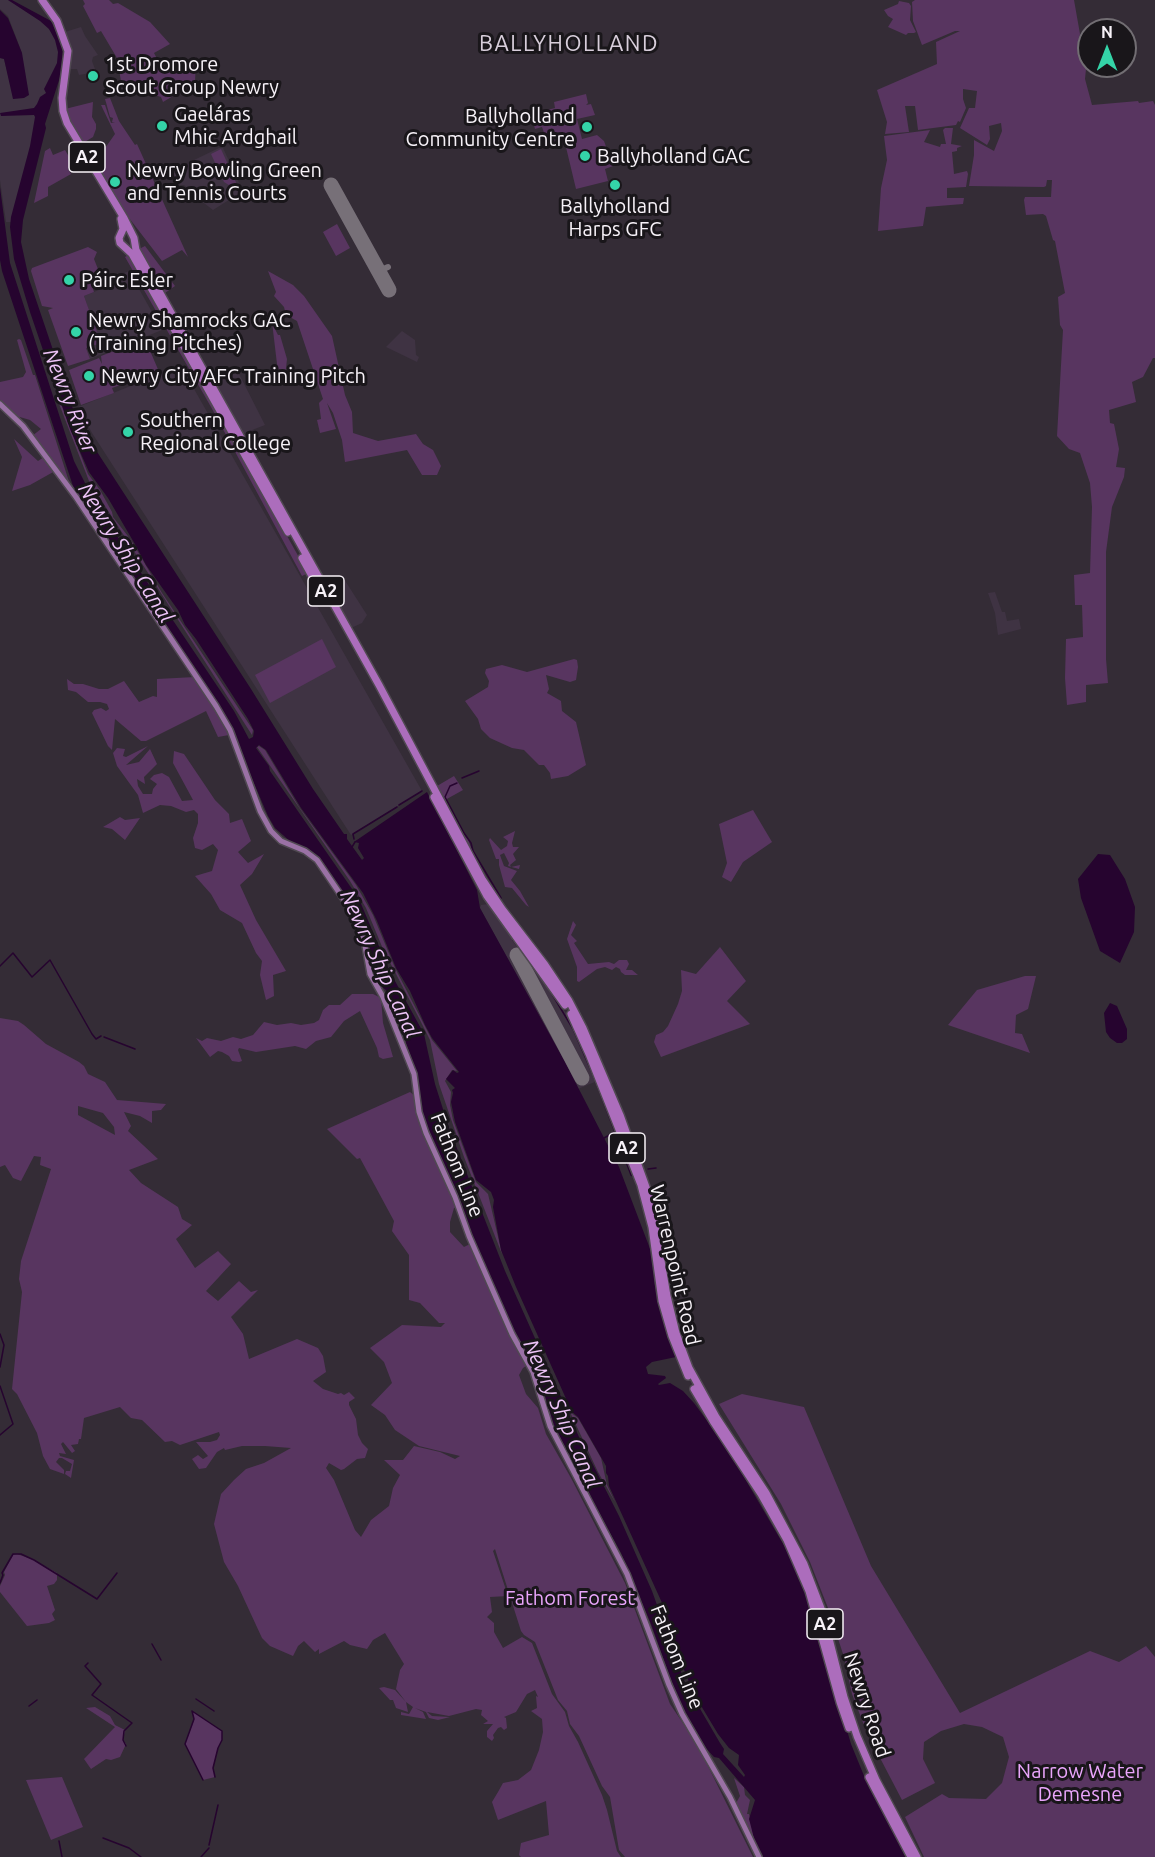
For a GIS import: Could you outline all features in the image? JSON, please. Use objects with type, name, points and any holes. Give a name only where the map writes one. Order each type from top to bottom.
[{"type":"highway","name":"A2","points":[[42,0],[57,21],[68,51],[62,98],[64,114],[132,233],[134,243]]},
{"type":"highway","name":"A2","points":[[119,210],[123,224],[120,243],[125,248]]},
{"type":"highway","points":[[120,236],[125,232],[132,233]]},
{"type":"highway","points":[[125,248],[131,247],[134,243]]},
{"type":"highway","name":"Warrenpoint Road","points":[[134,243],[138,255],[379,685],[482,879],[569,1001],[597,1057],[643,1175],[651,1201],[667,1296],[676,1333],[706,1404]]},
{"type":"highway","name":"Warrenpoint Road","points":[[125,248],[132,254],[375,688],[478,882],[563,1001],[589,1054],[641,1185],[652,1227],[662,1301],[681,1361],[706,1404]]},
{"type":"highway","name":"Newry Road","points":[[706,1404],[787,1540],[809,1591],[840,1702],[860,1756],[911,1857]]},
{"type":"highway","name":"Newry Road","points":[[706,1404],[766,1493],[804,1564],[822,1611],[844,1697],[857,1736],[876,1780],[917,1857]]},
{"type":"main road","name":"Fathom Line","points":[[0,404],[23,426],[70,490],[222,715],[260,811],[271,831],[278,839],[305,851],[317,860],[351,910],[364,940],[370,974],[383,997],[414,1074],[419,1112],[426,1133],[455,1197],[469,1236],[513,1334],[533,1372],[550,1426],[627,1574],[682,1714],[730,1797],[759,1857]]},
{"type":"shaded area","points":[[0,0],[8,0],[43,22],[57,39],[60,57],[11,222],[6,222],[0,180],[0,58],[4,59],[12,90],[22,53],[8,16],[0,9]]},
{"type":"shaded area","points":[[81,27],[98,55],[93,57],[92,61],[96,72],[79,75],[77,69],[69,69],[69,47],[65,32]]},
{"type":"shaded area","points":[[223,148],[243,191],[213,210],[184,185],[180,185],[173,174],[192,161]]},
{"type":"shaded area","points":[[129,271],[162,330],[90,359],[86,348],[100,342],[84,296],[116,283],[114,277]]},
{"type":"shaded area","points":[[402,331],[415,340],[416,355],[419,357],[417,362],[386,347]]},
{"type":"shaded area","points":[[181,366],[422,791],[351,835],[92,433],[78,407]]},
{"type":"shaded area","points":[[238,372],[265,425],[242,434],[213,382]]},
{"type":"shaded area","points":[[344,579],[367,615],[362,623],[351,628],[329,588]]},
{"type":"shaded area","points":[[995,592],[1007,621],[1019,619],[1021,629],[998,635],[995,613],[988,593]]},
{"type":"shaded area","points":[[488,904],[536,968],[568,1016],[597,1081],[578,1089],[480,908],[481,905]]},
{"type":"green space","points":[[83,0],[109,0],[150,22],[170,44],[154,53],[164,72],[196,57],[195,83],[163,102],[161,97],[145,92],[141,83],[128,88],[126,85],[122,87],[117,58],[101,31],[97,33],[83,6],[85,4]]},
{"type":"green space","points":[[915,0],[1074,0],[1077,18],[1077,78],[1085,78],[1092,105],[1153,101],[1155,105],[1155,358],[1143,377],[1132,382],[1136,402],[1109,410],[1110,423],[1114,424],[1119,449],[1116,467],[1125,468],[1124,477],[1112,507],[1106,552],[1108,683],[1086,685],[1086,702],[1067,705],[1065,678],[1066,639],[1083,637],[1082,605],[1075,605],[1074,575],[1090,573],[1092,507],[1090,483],[1080,453],[1069,449],[1057,436],[1063,330],[1060,325],[1058,297],[1065,293],[1055,241],[1046,216],[1043,214],[1026,215],[1024,200],[1025,197],[1051,197],[1052,180],[1047,180],[1044,187],[969,186],[974,140],[994,151],[1002,131],[1001,123],[989,126],[990,139],[987,145],[960,128],[969,108],[975,108],[977,91],[963,89],[966,108],[960,122],[958,121],[956,125],[918,130],[915,106],[905,106],[909,132],[885,134],[887,122],[877,90],[937,64],[936,42],[960,31],[922,45],[913,21],[912,2]]},
{"type":"green space","points":[[899,1],[909,3],[911,6],[910,20],[916,32],[906,35],[888,27],[893,19],[884,10],[898,4]]},
{"type":"green space","points":[[586,94],[588,103],[586,105],[591,104],[595,115],[577,119],[582,139],[597,135],[604,141],[613,166],[605,169],[608,181],[576,189],[565,143],[549,147],[542,127],[535,129],[531,114],[539,115],[539,112],[555,108],[554,102]]},
{"type":"green space","points":[[110,98],[119,121],[135,145],[137,144],[188,257],[182,250],[162,261],[126,214],[94,163],[105,154],[103,151],[115,134],[101,105],[105,105],[111,123],[115,122],[112,122],[113,118],[110,117],[105,99]]},
{"type":"green space","points":[[93,102],[92,117],[96,129],[93,137],[83,143],[66,115],[65,109]]},
{"type":"green space","points":[[953,128],[951,144],[962,146],[952,152],[954,174],[967,171],[968,174],[966,187],[947,188],[947,198],[964,198],[963,204],[926,207],[923,226],[878,231],[881,188],[887,160],[884,136],[930,130],[924,142],[940,147],[941,144],[946,144],[943,130]]},
{"type":"green space","points":[[50,148],[53,155],[65,150],[74,165],[68,169],[71,174],[48,187],[48,196],[34,203],[45,151]]},
{"type":"green space","points":[[221,149],[239,189],[237,190],[224,182],[211,154]]},
{"type":"green space","points":[[337,224],[350,248],[336,256],[323,232]]},
{"type":"green space","points":[[145,246],[175,286],[165,293],[188,334],[139,249]]},
{"type":"green space","points":[[88,247],[97,252],[94,259],[101,284],[93,289],[94,292],[84,296],[101,343],[86,348],[90,359],[68,366],[48,310],[53,308],[42,306],[31,271],[32,268]]},
{"type":"green space","points":[[130,254],[306,570],[306,574],[302,576],[211,407],[125,257]]},
{"type":"green space","points":[[268,271],[293,285],[304,296],[332,336],[345,395],[352,412],[353,433],[378,441],[416,434],[423,444],[433,450],[441,466],[437,475],[422,475],[407,450],[345,462],[342,440],[333,413],[327,403],[336,429],[320,433],[317,420],[321,419],[319,403],[323,399],[297,321],[286,315],[284,307],[274,296],[276,292]]},
{"type":"green space","points":[[272,322],[279,324],[275,329],[280,335],[287,359],[283,380],[277,364]]},
{"type":"green space","points":[[19,339],[33,375],[35,375],[71,488],[32,436],[41,429],[30,420],[13,415],[0,402],[0,382],[23,377],[26,372],[17,340]]},
{"type":"green space","points":[[145,339],[160,374],[131,386],[129,382],[112,388],[114,393],[81,405],[69,370],[99,358],[102,364],[101,356]]},
{"type":"green space","points":[[56,396],[58,396],[88,474],[100,490],[113,517],[131,540],[162,593],[253,730],[252,735],[89,481]]},
{"type":"green space","points":[[14,439],[38,461],[44,457],[55,471],[30,485],[12,491],[22,457]]},
{"type":"green space","points":[[322,639],[336,667],[270,703],[255,675]]},
{"type":"green space","points":[[577,660],[578,667],[576,680],[570,682],[546,675],[549,689],[547,693],[561,701],[562,711],[576,722],[586,765],[568,776],[551,779],[544,765],[539,765],[524,750],[512,748],[490,738],[481,729],[478,719],[465,701],[488,687],[486,669],[502,665],[527,672]]},
{"type":"green space","points":[[195,677],[229,735],[218,737],[206,711],[146,741],[141,741],[115,719],[112,750],[92,713],[101,708],[106,711],[109,709],[107,704],[88,702],[76,692],[68,690],[67,679],[74,684],[99,689],[108,689],[124,681],[139,702],[153,696],[157,697],[157,679]]},
{"type":"green space","points":[[148,746],[126,765],[139,762],[150,749],[157,764],[144,777],[145,784],[137,779],[143,794],[152,794],[157,784],[150,779],[162,773],[169,777],[182,801],[193,800],[173,763],[174,751],[184,754],[215,800],[229,814],[230,823],[242,819],[251,841],[238,852],[248,863],[264,854],[252,874],[240,885],[256,920],[286,971],[273,975],[274,996],[266,1000],[260,975],[262,961],[242,923],[220,910],[211,894],[195,876],[212,871],[218,850],[213,844],[202,850],[195,848],[193,838],[198,823],[198,814],[194,810],[186,812],[171,806],[160,805],[143,813],[138,795],[117,766],[113,753],[117,748],[125,749],[123,756],[126,757]]},
{"type":"green space","points":[[257,747],[265,750],[299,807],[356,885],[373,915],[395,968],[432,1040],[457,1071],[452,1070],[445,1081],[451,1092],[450,1105],[453,1120],[476,1182],[488,1194],[502,1254],[464,1157],[439,1084],[430,1040],[383,949],[366,908],[350,881]]},
{"type":"green space","points":[[454,776],[463,790],[445,800],[468,839],[474,856],[437,786]]},
{"type":"green space","points":[[753,810],[772,842],[743,862],[731,882],[722,877],[727,863],[719,824]]},
{"type":"green space","points":[[120,817],[125,820],[140,818],[125,840],[112,829],[103,827]]},
{"type":"green space","points":[[515,831],[513,847],[519,847],[513,854],[516,860],[510,865],[511,867],[508,866],[509,863],[504,853],[500,855],[504,866],[517,871],[511,880],[529,907],[512,888],[505,887],[499,859],[496,859],[489,840],[490,838],[501,850],[507,846],[508,841],[503,837]]},
{"type":"green space","points":[[573,921],[576,925],[571,935],[577,941],[574,943],[588,964],[609,962],[614,964],[619,960],[627,960],[629,964],[626,970],[632,970],[638,975],[625,975],[616,967],[612,970],[605,967],[577,981],[577,967],[567,939]]},
{"type":"green space","points":[[720,947],[746,981],[727,1001],[750,1024],[661,1057],[654,1042],[656,1035],[668,1026],[678,1004],[682,991],[681,970],[696,974]]},
{"type":"green space","points":[[1025,976],[1036,976],[1028,1009],[1016,1015],[1015,1033],[1022,1034],[1030,1053],[948,1025],[977,990]]},
{"type":"green space","points":[[352,994],[373,994],[381,998],[383,1023],[393,1057],[383,1059],[379,1057],[360,1011],[344,1021],[331,1037],[316,1041],[306,1049],[295,1046],[256,1052],[239,1048],[242,1061],[239,1062],[232,1061],[229,1056],[218,1051],[210,1057],[196,1038],[202,1041],[207,1038],[221,1041],[233,1037],[241,1039],[253,1035],[264,1022],[277,1025],[314,1023],[319,1020],[323,1010],[329,1005],[340,1005]]},
{"type":"green space","name":"Fathom Forest","points":[[0,1018],[18,1021],[46,1044],[79,1062],[88,1074],[105,1082],[117,1100],[166,1104],[161,1110],[152,1111],[152,1123],[140,1116],[124,1112],[131,1126],[128,1131],[158,1159],[129,1170],[141,1183],[178,1207],[182,1219],[192,1225],[176,1239],[195,1268],[218,1251],[231,1264],[206,1291],[218,1301],[239,1281],[251,1292],[258,1290],[231,1317],[243,1334],[249,1359],[297,1339],[318,1348],[323,1356],[326,1372],[313,1381],[323,1389],[344,1395],[349,1392],[355,1398],[349,1402],[349,1405],[356,1419],[358,1435],[368,1449],[365,1458],[357,1459],[341,1470],[329,1463],[326,1468],[334,1480],[355,1530],[361,1537],[371,1520],[389,1506],[393,1488],[400,1475],[384,1460],[403,1460],[414,1446],[440,1452],[455,1459],[460,1456],[419,1446],[395,1430],[385,1415],[371,1405],[392,1383],[384,1362],[370,1348],[402,1325],[441,1327],[445,1323],[439,1323],[420,1303],[409,1300],[409,1255],[392,1231],[394,1221],[360,1158],[357,1159],[327,1129],[410,1092],[416,1097],[422,1122],[459,1206],[454,1208],[450,1232],[464,1247],[472,1243],[529,1364],[519,1375],[526,1394],[538,1408],[546,1434],[625,1583],[670,1704],[697,1744],[753,1857],[625,1857],[619,1850],[610,1797],[602,1786],[579,1736],[570,1724],[567,1711],[558,1700],[535,1642],[521,1631],[495,1549],[493,1551],[508,1596],[490,1597],[492,1612],[487,1617],[494,1623],[494,1632],[503,1648],[522,1637],[532,1643],[552,1694],[565,1712],[569,1726],[602,1795],[617,1851],[621,1857],[521,1857],[519,1855],[521,1843],[549,1835],[546,1801],[498,1820],[492,1802],[503,1783],[518,1780],[531,1770],[539,1750],[543,1732],[542,1719],[531,1711],[537,1708],[536,1696],[538,1697],[535,1690],[527,1694],[516,1712],[504,1717],[507,1728],[504,1730],[501,1727],[498,1728],[492,1741],[487,1737],[487,1731],[493,1724],[483,1724],[488,1721],[481,1715],[482,1710],[476,1709],[449,1716],[427,1712],[432,1716],[450,1717],[438,1720],[429,1718],[426,1712],[415,1708],[423,1712],[426,1719],[401,1715],[401,1712],[409,1714],[413,1707],[396,1689],[400,1670],[404,1664],[385,1633],[373,1640],[367,1649],[350,1645],[344,1641],[319,1654],[319,1649],[315,1652],[304,1641],[298,1646],[293,1656],[270,1646],[262,1638],[224,1562],[214,1524],[221,1494],[234,1480],[246,1469],[264,1463],[291,1448],[242,1446],[225,1450],[224,1448],[217,1452],[206,1468],[199,1469],[192,1459],[198,1455],[203,1459],[208,1456],[196,1442],[217,1440],[219,1432],[180,1445],[172,1441],[165,1442],[142,1420],[131,1418],[120,1407],[84,1418],[81,1439],[78,1444],[71,1445],[75,1451],[72,1453],[63,1442],[61,1444],[66,1454],[59,1453],[60,1456],[74,1460],[71,1478],[65,1474],[66,1471],[70,1471],[72,1464],[62,1458],[56,1462],[64,1470],[64,1474],[50,1469],[43,1456],[37,1433],[17,1394],[12,1389],[22,1292],[19,1279],[21,1261],[51,1169],[40,1165],[41,1157],[34,1156],[21,1181],[13,1178],[5,1165],[0,1167]],"holes":[[[78,1106],[103,1113],[114,1127],[115,1135],[78,1115]]]},
{"type":"green space","name":"Narrow Water Demesne","points":[[742,1394],[804,1407],[871,1566],[960,1713],[1090,1651],[1119,1662],[1146,1646],[1155,1657],[1155,1857],[924,1857],[905,1817],[942,1794],[949,1798],[986,1799],[1002,1783],[1009,1757],[1003,1737],[982,1727],[964,1724],[941,1731],[924,1742],[923,1759],[935,1783],[902,1800],[867,1733],[852,1694],[844,1657],[828,1608],[810,1562],[781,1504],[719,1404]]},
{"type":"green space","points":[[570,1412],[578,1418],[601,1458],[607,1485],[615,1502],[598,1472]]},
{"type":"green space","points":[[17,1554],[34,1560],[57,1573],[57,1580],[54,1584],[47,1586],[55,1610],[52,1614],[55,1620],[27,1626],[0,1592],[4,1572],[13,1555]]},
{"type":"green space","points":[[379,1688],[395,1690],[406,1702],[408,1712],[396,1708],[393,1700],[390,1700]]},
{"type":"green space","points":[[95,1707],[110,1716],[115,1725],[125,1730],[123,1740],[126,1744],[120,1757],[106,1759],[91,1769],[84,1759],[115,1727],[86,1708]]},
{"type":"green space","points":[[192,1711],[222,1731],[222,1740],[213,1768],[215,1777],[203,1780],[185,1744],[194,1720]]},
{"type":"green space","points":[[62,1777],[83,1827],[51,1840],[26,1780]]},
{"type":"green space","points":[[734,1778],[744,1787],[745,1795],[750,1800],[747,1814],[749,1814],[755,1842],[763,1857],[760,1857],[735,1805],[740,1796]]},
{"type":"water","points":[[8,0],[51,21],[62,45],[63,59],[60,77],[45,124],[46,128],[23,220],[21,242],[29,279],[77,421],[313,789],[344,834],[347,834],[347,839],[362,860],[364,858],[358,848],[359,843],[354,842],[427,792],[477,890],[480,908],[565,1062],[619,1167],[652,1254],[655,1286],[676,1357],[652,1362],[646,1367],[648,1374],[665,1376],[666,1378],[659,1385],[670,1383],[683,1391],[694,1403],[727,1448],[789,1554],[807,1594],[851,1744],[869,1788],[906,1857],[763,1857],[755,1842],[749,1819],[755,1800],[719,1758],[714,1757],[704,1746],[689,1721],[621,1553],[552,1426],[542,1388],[514,1332],[432,1140],[422,1110],[417,1073],[406,1043],[405,1024],[388,992],[379,984],[372,972],[367,942],[351,905],[319,858],[305,848],[292,843],[275,828],[226,718],[74,489],[2,271],[0,187],[10,263],[74,461],[89,491],[129,555],[234,711],[249,739],[253,737],[254,731],[248,719],[185,625],[178,610],[146,565],[108,498],[89,472],[70,429],[14,259],[11,217],[30,146],[35,117],[34,115],[1,116],[0,113],[34,108],[40,97],[46,93],[44,89],[57,63],[58,52],[49,29]],"holes":[[[259,745],[266,750],[301,808],[363,893],[396,968],[410,991],[425,1025],[432,1038],[459,1072],[453,1070],[446,1079],[455,1088],[452,1090],[451,1102],[455,1122],[476,1180],[491,1192],[494,1200],[493,1207],[501,1250],[572,1412],[578,1417],[606,1466],[609,1486],[663,1605],[674,1636],[676,1650],[694,1694],[718,1734],[729,1748],[739,1755],[738,1765],[744,1777],[723,1754],[724,1749],[685,1683],[652,1591],[619,1516],[579,1437],[505,1271],[449,1128],[435,1084],[424,1034],[389,970],[359,899],[256,748]]]},
{"type":"water","points":[[0,10],[8,18],[22,53],[29,95],[24,98],[13,99],[4,59],[0,58]]},
{"type":"water","points":[[1098,854],[1110,855],[1125,879],[1135,907],[1134,932],[1120,963],[1100,951],[1081,898],[1078,879]]},
{"type":"water","points":[[1110,1003],[1117,1006],[1127,1029],[1127,1039],[1122,1043],[1117,1043],[1106,1032],[1104,1013]]},
{"type":"waterway","points":[[462,778],[479,771]]},
{"type":"waterway","points":[[457,783],[450,786],[445,797],[501,898]]},
{"type":"waterway","points":[[399,805],[422,791]]},
{"type":"waterway","points":[[354,839],[353,834],[397,807]]},
{"type":"waterway","points":[[352,847],[355,842]]},
{"type":"waterway","points":[[513,940],[538,973]]},
{"type":"waterway","points":[[0,966],[13,953],[32,977],[50,960],[92,1034],[96,1039],[101,1036]]},
{"type":"waterway","points":[[543,979],[573,1029],[593,1075]]},
{"type":"waterway","points":[[104,1037],[135,1049]]},
{"type":"waterway","points":[[593,1075],[615,1132],[604,1138]]},
{"type":"waterway","points":[[615,1132],[633,1176]]},
{"type":"waterway","points":[[648,1169],[656,1168]]},
{"type":"waterway","points":[[0,1334],[4,1345],[0,1367]]},
{"type":"waterway","points":[[0,1386],[13,1424],[0,1435]]},
{"type":"waterway","points":[[0,1583],[2,1573],[13,1554],[21,1554],[34,1560],[97,1599],[117,1573]]},
{"type":"waterway","points":[[152,1644],[161,1660]]},
{"type":"waterway","points":[[88,1663],[85,1666],[101,1684],[92,1695],[132,1723],[124,1731],[123,1740],[126,1746]]},
{"type":"waterway","points":[[196,1699],[214,1711]]},
{"type":"waterway","points":[[29,1706],[37,1700]]},
{"type":"waterway","points":[[203,1780],[185,1744],[194,1719],[192,1711],[222,1731],[222,1740],[213,1768],[215,1777]]},
{"type":"waterway","points":[[209,1845],[218,1805]]},
{"type":"waterway","points":[[103,1838],[129,1848],[141,1857]]},
{"type":"waterway","points":[[59,1841],[62,1857]]},
{"type":"waterway","points":[[201,1857],[209,1848]]},
{"type":"taxiway","points":[[331,185],[332,181]]},
{"type":"taxiway","points":[[379,271],[388,267]]},
{"type":"runway","points":[[331,185],[389,290]]},
{"type":"runway","points":[[517,955],[582,1078]]},
{"type":"place","name":"1st Dromore Scout Group Newry","points":[[93,76]]},
{"type":"place","name":"Gaeláras Mhic Ardghail","points":[[162,126]]},
{"type":"place","name":"Ballyholland Community Centre","points":[[587,127]]},
{"type":"place","name":"Ballyholland GAC","points":[[585,156]]},
{"type":"place","name":"Newry Bowling Green and Tennis Courts","points":[[115,182]]},
{"type":"place","name":"Ballyholland Harps GFC","points":[[615,185]]},
{"type":"place","name":"Páirc Esler","points":[[69,280]]},
{"type":"place","name":"Newry Shamrocks GAC (Training Pitches)","points":[[76,332]]},
{"type":"place","name":"Newry City AFC Training Pitch","points":[[89,376]]},
{"type":"place","name":"Southern Regional College","points":[[128,432]]},
{"type":"district","name":"BALLYHOLLAND","points":[[569,44]]},
{"type":"water label","name":"Newry River","points":[[70,401]]},
{"type":"water label","name":"Newry Ship Canal","points":[[126,553]]},
{"type":"water label","name":"Newry Ship Canal","points":[[380,964]]},
{"type":"water label","name":"Newry Ship Canal","points":[[562,1414]]}]
